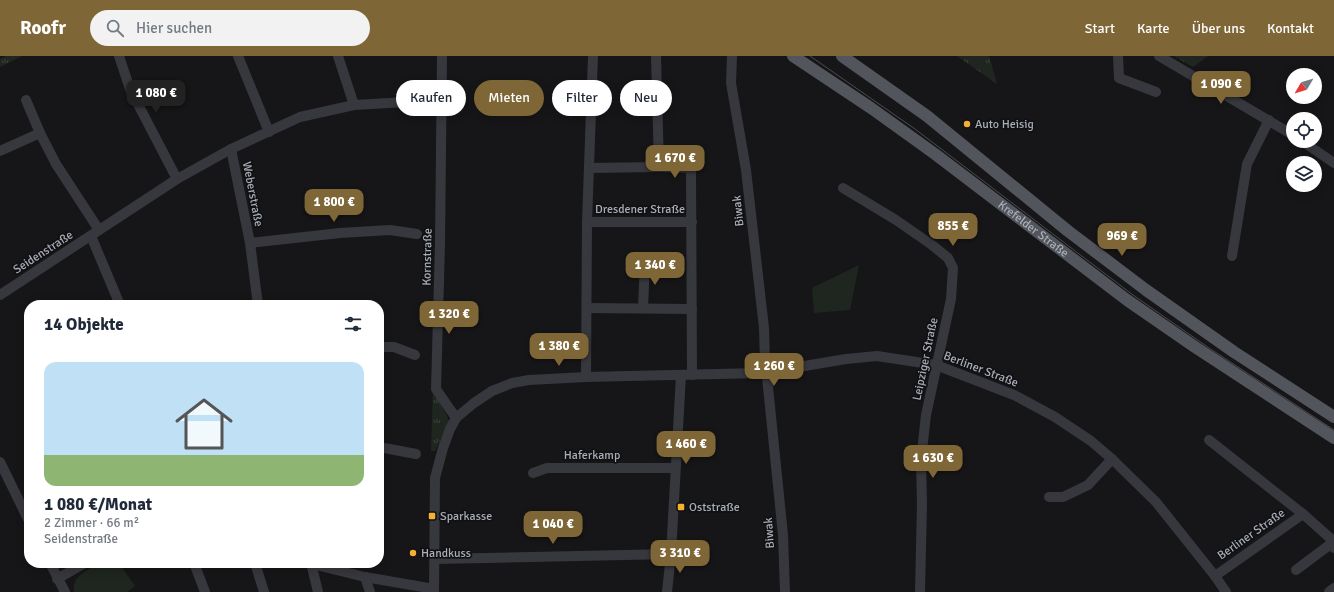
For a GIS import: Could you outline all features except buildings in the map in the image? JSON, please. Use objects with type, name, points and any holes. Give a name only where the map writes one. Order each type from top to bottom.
[{"type":"main road","name":"Krefelder Straße","points":[[793,56],[935,154],[1128,300],[1201,351],[1334,438]]},
{"type":"main road","name":"Krefelder Straße","points":[[842,56],[927,116],[1068,231],[1146,290],[1234,352],[1334,417]]},
{"type":"street","points":[[119,56],[130,89],[177,179]]},
{"type":"street","points":[[238,56],[269,132]]},
{"type":"street","points":[[338,56],[354,105]]},
{"type":"street","name":"Kornstraße","points":[[441,80],[442,56]]},
{"type":"street","name":"Dresdener Straße","points":[[586,377],[587,222],[593,56]]},
{"type":"street","points":[[656,56],[659,167]]},
{"type":"street","name":"Biwak","points":[[732,56],[731,83],[746,170],[764,328],[783,535],[785,592]]},
{"type":"street","points":[[1118,56],[1119,78],[1156,92]]},
{"type":"street","points":[[1159,56],[1286,131]]},
{"type":"street","points":[[26,100],[40,133],[56,164],[95,233],[118,300]]},
{"type":"street","name":"Seidenstraße","points":[[0,295],[177,179],[231,149],[300,117],[354,105],[396,103]]},
{"type":"street","name":"Kornstraße","points":[[441,116],[440,244],[436,389],[456,418]]},
{"type":"street","points":[[1232,256],[1247,164],[1269,120]]},
{"type":"street","points":[[0,151],[40,133]]},
{"type":"street","points":[[1312,148],[1334,163]]},
{"type":"street","name":"Weberstraße","points":[[231,149],[250,243],[257,300]]},
{"type":"street","name":"Dresdener Straße","points":[[589,168],[691,168],[692,375]]},
{"type":"street","name":"Leipziger Straße","points":[[843,188],[896,220],[932,245],[948,258],[953,268],[950,299],[926,415],[921,460],[922,504],[920,592]]},
{"type":"street","name":"Dresdener Straße","points":[[587,222],[692,222]]},
{"type":"street","name":"Weberstraße","points":[[250,243],[340,233],[390,230],[417,234]]},
{"type":"street","points":[[643,308],[645,262]]},
{"type":"street","points":[[587,308],[692,310]]},
{"type":"street","points":[[384,346],[394,347],[415,355]]},
{"type":"street","name":"Berliner Straße","points":[[456,418],[492,391],[512,383],[529,380],[767,371],[876,356],[936,365],[1014,395],[1055,416],[1091,442],[1112,459],[1156,502],[1226,592]]},
{"type":"street","points":[[667,592],[671,554],[681,375]]},
{"type":"street","points":[[328,568],[434,591],[434,478],[443,448],[456,418]]},
{"type":"street","name":"Berliner Straße","points":[[1209,440],[1303,514],[1330,538],[1333,546]]},
{"type":"street","points":[[384,448],[416,454]]},
{"type":"street","points":[[1050,497],[1063,497],[1088,485],[1112,459]]},
{"type":"street","points":[[0,462],[24,511]]},
{"type":"street","name":"Haferkamp","points":[[533,472],[547,468],[675,468]]},
{"type":"street","name":"Berliner Straße","points":[[1215,576],[1303,514]]},
{"type":"street","points":[[1296,570],[1333,546]]},
{"type":"street","points":[[435,559],[671,554]]},
{"type":"street","points":[[52,568],[65,592]]},
{"type":"street","points":[[57,579],[76,568]]},
{"type":"street","points":[[196,568],[205,592]]},
{"type":"street","points":[[257,568],[264,592]]},
{"type":"street","points":[[312,568],[318,592]]},
{"type":"street","points":[[366,577],[370,592]]},
{"type":"street","points":[[1329,592],[1334,588]]},
{"type":"green space","points":[[6,56],[22,56],[0,67],[0,59]]},
{"type":"green space","points":[[957,56],[989,56],[997,84]]},
{"type":"green space","points":[[1174,56],[1208,56],[1193,67]]},
{"type":"green space","points":[[859,265],[850,310],[814,313],[812,288]]},
{"type":"green space","points":[[433,388],[449,421],[435,451],[431,451]]},
{"type":"green space","points":[[91,568],[122,568],[135,586],[127,592],[74,592],[75,581]]},
{"type":"tram line","points":[[810,56],[915,129],[1133,295],[1209,348],[1334,430]]},
{"type":"place","name":"Auto Heisig","points":[[967,124]]},
{"type":"place","name":"Oststraße","points":[[681,507]]},
{"type":"place","name":"Sparkasse","points":[[432,516]]},
{"type":"place","name":"Handkuss","points":[[413,553]]}]
